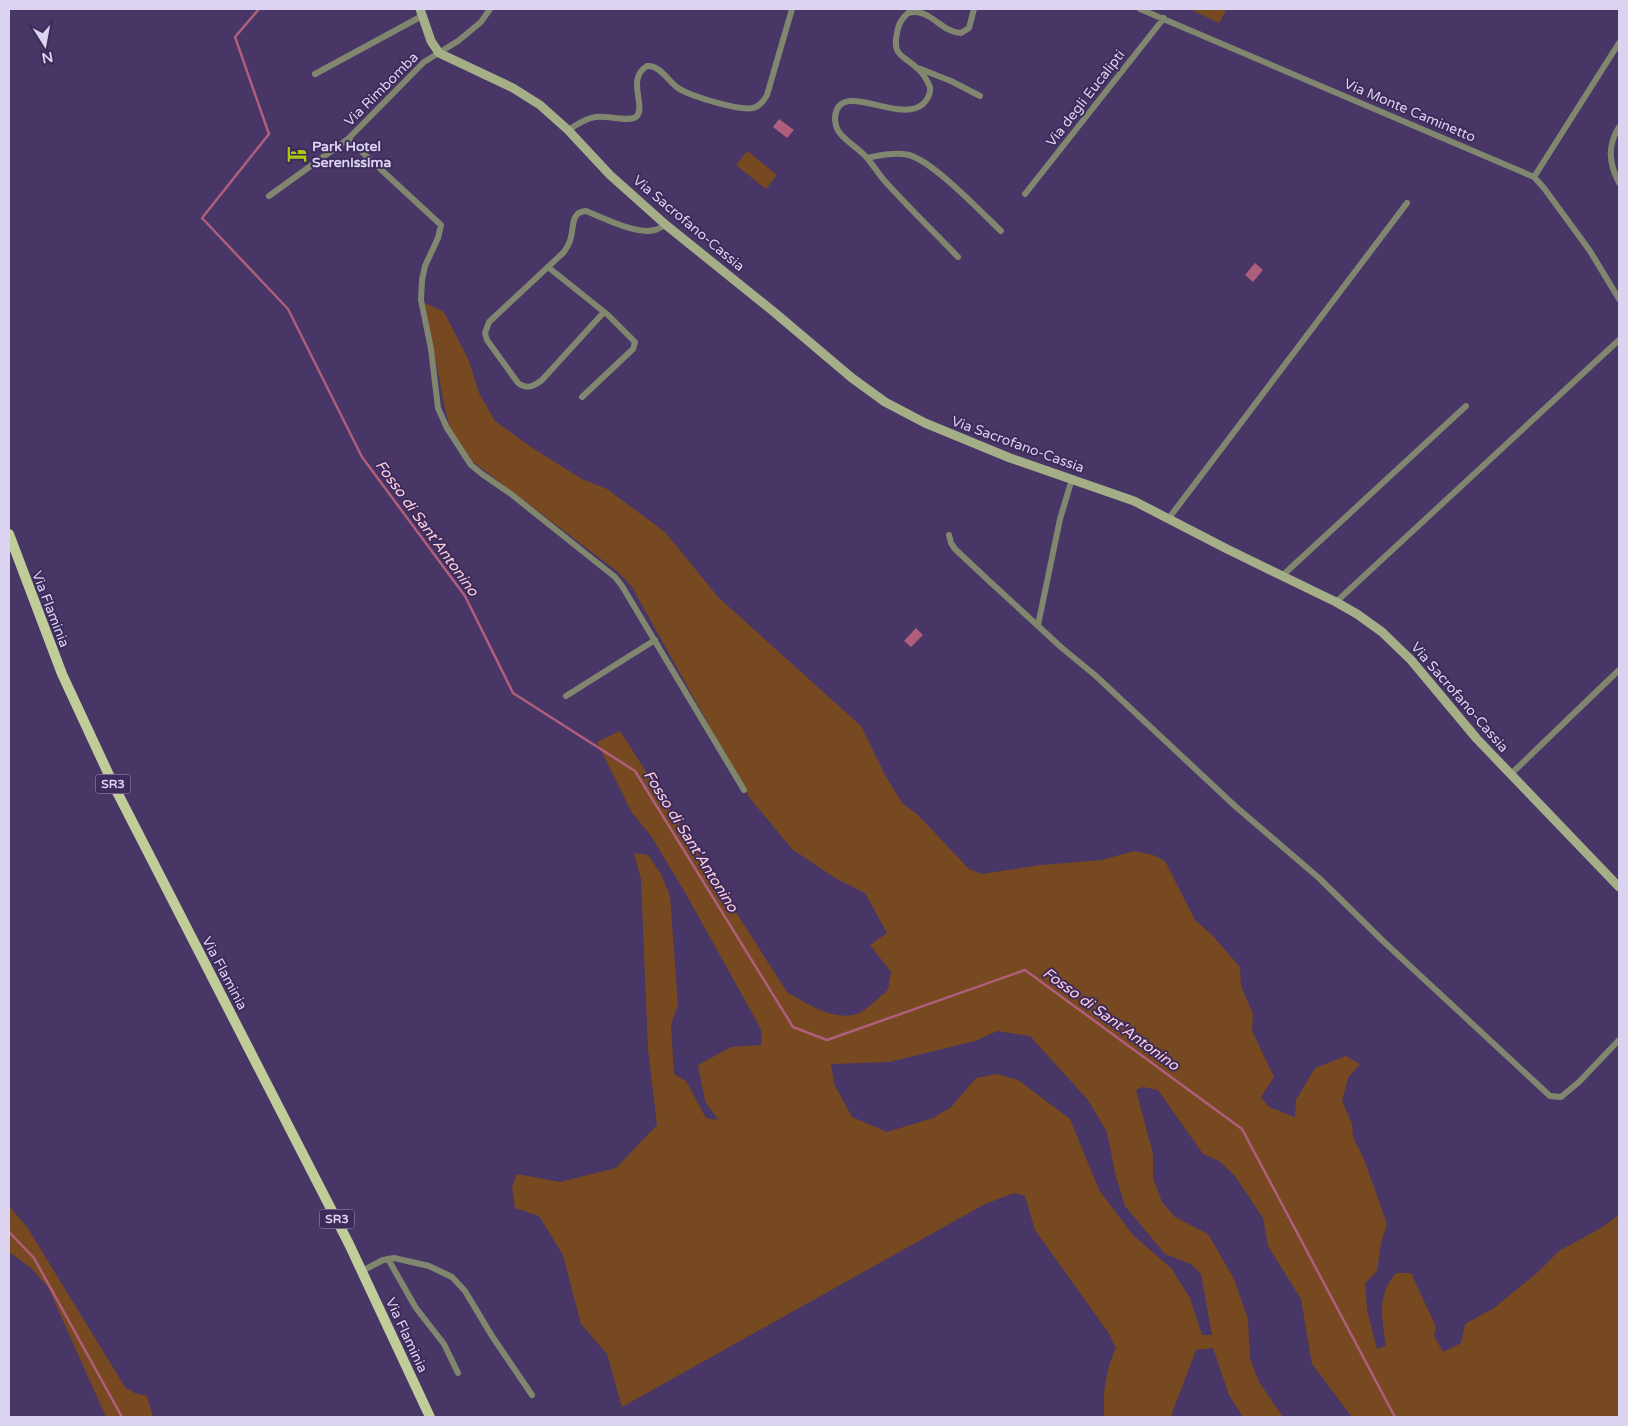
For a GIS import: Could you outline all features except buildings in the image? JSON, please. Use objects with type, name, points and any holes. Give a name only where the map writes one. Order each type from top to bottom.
[{"type":"main road","name":"Via Flaminia","points":[[9,534],[62,674],[115,788],[362,1271],[430,1417]]},
{"type":"street","name":"Via Rimbomba","points":[[269,196],[348,140],[424,62],[458,41],[480,22],[490,9]]},
{"type":"street","points":[[568,130],[585,119],[594,117],[604,116],[629,120],[635,118],[638,113],[638,78],[640,72],[647,66],[657,68],[672,83],[688,94],[738,108],[756,107],[762,103],[767,95],[792,9]]},
{"type":"street","points":[[974,9],[969,28],[961,33],[947,29],[922,12],[914,11],[906,15],[898,30],[896,47],[900,55],[916,67],[951,80],[980,96]]},
{"type":"street","name":"Via Monte Caminetto","points":[[1140,9],[1534,177],[1590,251],[1619,299]]},
{"type":"street","points":[[315,74],[421,12],[433,46],[439,53]]},
{"type":"street","name":"Via degli Eucalipti","points":[[1025,194],[1164,18]]},
{"type":"street","points":[[1534,177],[1619,42]]},
{"type":"street","name":"Via Sacrofano-Cassia","points":[[439,53],[528,97],[540,105],[568,130],[610,175],[666,225],[852,378],[885,402],[924,423],[1010,458],[1127,498],[1357,614],[1382,632],[1411,660],[1432,682],[1468,729],[1619,887]]},
{"type":"street","points":[[916,67],[930,87],[928,98],[920,106],[894,110],[853,100],[842,103],[837,109],[835,120],[839,132],[867,158],[890,186],[958,257]]},
{"type":"street","points":[[1619,127],[1612,140],[1610,154],[1612,168],[1619,182]]},
{"type":"street","points":[[348,140],[441,225],[438,238],[425,266],[421,300],[432,349],[438,408],[446,428],[471,465],[512,494],[615,577],[629,595],[744,790]]},
{"type":"street","points":[[867,158],[899,154],[917,159],[936,171],[1001,231]]},
{"type":"street","points":[[1169,518],[1407,203]]},
{"type":"street","points":[[604,312],[542,380],[528,387],[518,383],[487,340],[485,333],[489,322],[564,252],[568,246],[574,219],[581,212],[586,211],[620,225],[645,230],[654,230],[666,225]]},
{"type":"street","points":[[548,267],[604,312],[633,339],[635,346],[582,396]]},
{"type":"street","points":[[1336,602],[1619,340]]},
{"type":"street","points":[[1283,575],[1466,406]]},
{"type":"street","points":[[1038,625],[1060,519],[1072,478]]},
{"type":"street","points":[[949,535],[951,543],[958,552],[1062,648],[1122,699],[1235,806],[1319,878],[1456,1010],[1550,1096],[1561,1097],[1568,1092],[1619,1040]]},
{"type":"street","points":[[566,696],[655,640]]},
{"type":"street","points":[[1510,774],[1619,670]]},
{"type":"street","points":[[362,1271],[388,1259],[396,1258],[429,1266],[457,1281],[532,1395]]},
{"type":"street","points":[[388,1259],[416,1308],[444,1344],[458,1373]]},
{"type":"shaded area","points":[[1190,9],[1227,9],[1219,23]]},
{"type":"shaded area","points":[[779,119],[794,130],[787,138],[773,127]]},
{"type":"shaded area","points":[[747,151],[777,175],[766,189],[736,165]]},
{"type":"shaded area","points":[[1255,263],[1263,270],[1253,282],[1245,275]]},
{"type":"shaded area","points":[[425,303],[444,312],[469,361],[479,393],[495,421],[531,447],[582,479],[607,489],[665,532],[718,597],[861,726],[885,775],[902,803],[918,815],[969,869],[982,874],[1041,865],[1102,860],[1134,851],[1153,855],[1165,861],[1195,920],[1212,935],[1240,967],[1241,986],[1253,1014],[1252,1031],[1274,1077],[1261,1097],[1269,1107],[1295,1117],[1296,1100],[1315,1068],[1346,1056],[1360,1064],[1348,1078],[1342,1101],[1352,1124],[1353,1137],[1365,1162],[1387,1224],[1381,1243],[1377,1271],[1365,1283],[1367,1310],[1377,1349],[1386,1346],[1382,1317],[1383,1299],[1385,1290],[1396,1273],[1411,1273],[1436,1327],[1434,1336],[1443,1352],[1461,1343],[1465,1324],[1494,1308],[1538,1272],[1559,1251],[1601,1228],[1619,1215],[1619,1417],[1352,1417],[1312,1364],[1301,1299],[1268,1246],[1263,1218],[1235,1176],[1219,1161],[1203,1154],[1158,1090],[1143,1087],[1136,1090],[1153,1154],[1153,1178],[1162,1202],[1175,1217],[1208,1234],[1234,1279],[1248,1319],[1250,1359],[1259,1382],[1283,1417],[1243,1417],[1229,1395],[1213,1348],[1196,1350],[1172,1413],[1173,1417],[1104,1417],[1106,1382],[1109,1365],[1116,1348],[1108,1332],[1035,1230],[1025,1196],[1014,1193],[985,1204],[622,1407],[607,1354],[581,1324],[563,1255],[539,1216],[515,1208],[512,1187],[517,1174],[560,1182],[616,1168],[657,1125],[648,1049],[641,879],[634,853],[648,855],[661,874],[670,896],[678,1005],[671,1024],[674,1074],[686,1081],[706,1118],[718,1120],[705,1101],[698,1065],[731,1047],[761,1045],[762,1031],[686,894],[651,836],[631,811],[597,742],[620,731],[787,992],[829,1013],[848,1016],[861,1012],[888,990],[891,972],[870,945],[887,933],[865,893],[835,878],[792,849],[749,797],[632,587],[618,572],[472,461],[450,428]],"holes":[[[997,1031],[1030,1036],[1088,1100],[1107,1132],[1116,1177],[1125,1206],[1165,1254],[1191,1264],[1201,1274],[1212,1335],[1202,1335],[1190,1298],[1171,1268],[1133,1235],[1099,1190],[1070,1119],[1018,1080],[997,1074],[976,1078],[951,1107],[933,1118],[887,1132],[852,1117],[834,1084],[831,1064],[889,1062],[975,1041]]]},
{"type":"shaded area","points":[[916,628],[923,635],[911,647],[904,641]]},
{"type":"shaded area","points":[[9,1206],[27,1227],[125,1387],[135,1393],[147,1396],[153,1417],[106,1417],[48,1287],[32,1269],[9,1252]]},
{"type":"waterway","name":"Fosso di Sant'Antonino","points":[[259,9],[235,37],[269,134],[202,218],[288,309],[362,457],[465,596],[513,693],[635,771],[793,1027],[827,1040],[1025,970],[1242,1129],[1395,1417]]},
{"type":"waterway","points":[[9,1232],[34,1258],[122,1417]]},
{"type":"place","name":"Park Hotel Serenissima","points":[[297,154]]}]
